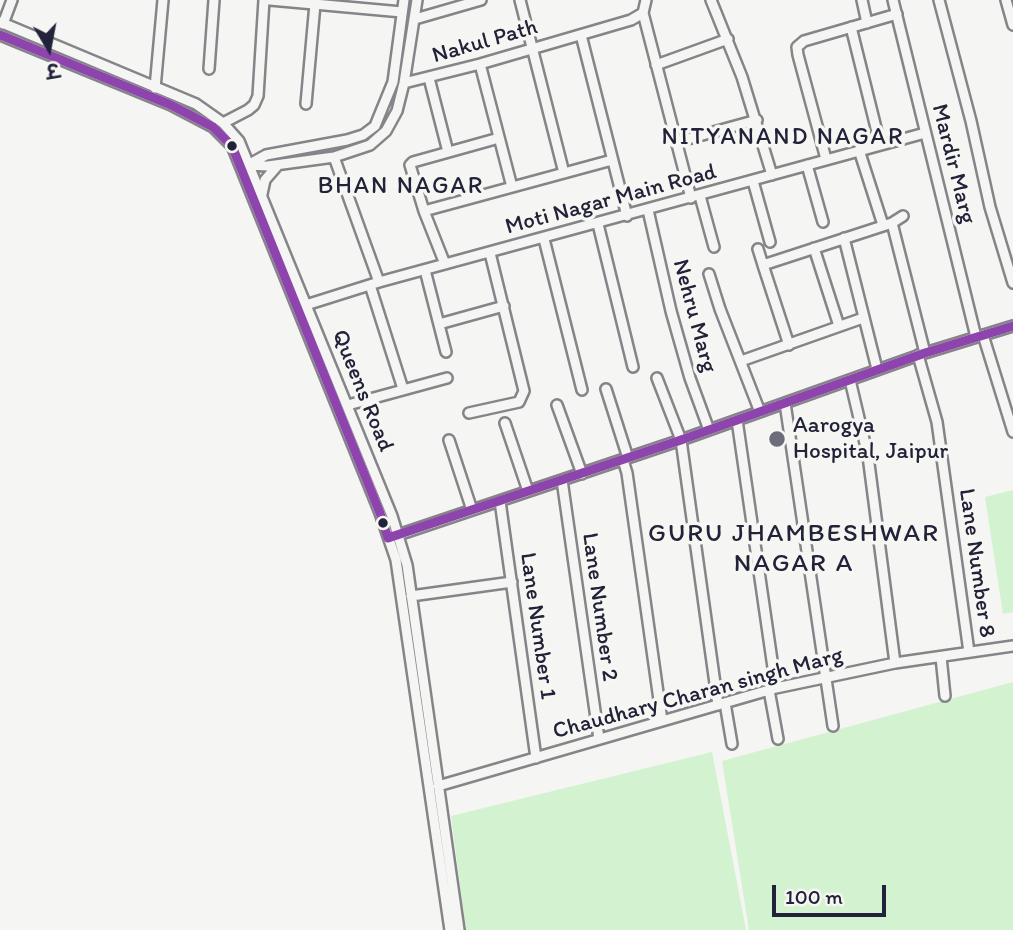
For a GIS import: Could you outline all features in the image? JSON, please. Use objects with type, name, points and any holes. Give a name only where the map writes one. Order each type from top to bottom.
[{"type":"street","points":[[1,23],[12,0]]},
{"type":"street","points":[[155,88],[163,0]]},
{"type":"street","points":[[209,69],[214,0]]},
{"type":"street","points":[[223,123],[248,110],[258,96],[264,0]]},
{"type":"street","points":[[270,0],[402,12]]},
{"type":"street","points":[[245,166],[266,155],[347,140],[363,135],[375,126],[393,82],[404,0]]},
{"type":"street","points":[[245,166],[268,166],[334,157],[370,145],[386,131],[397,111],[404,83],[417,0]]},
{"type":"street","points":[[415,19],[481,0]]},
{"type":"street","points":[[520,0],[564,173]]},
{"type":"street","points":[[646,0],[643,13],[677,142],[714,247]]},
{"type":"street","points":[[711,0],[757,120],[772,175]]},
{"type":"street","points":[[862,0],[867,23]]},
{"type":"street","name":"Mardir Marg","points":[[893,0],[979,336],[1013,432]]},
{"type":"street","points":[[939,0],[971,121],[989,206],[1013,283]]},
{"type":"street","points":[[1006,0],[1013,25]]},
{"type":"street","points":[[306,104],[315,4]]},
{"type":"street","name":"Nakul Path","points":[[404,83],[581,35],[631,20],[643,13]]},
{"type":"street","points":[[826,159],[797,47],[804,41],[897,14]]},
{"type":"street","name":"Queens Road","points":[[1,23],[196,104],[223,123],[239,141],[245,166],[396,560],[450,930]]},
{"type":"street","points":[[851,27],[880,144]]},
{"type":"street","name":"Queens Road","points":[[0,35],[171,104],[213,127],[232,146],[262,196],[348,405],[407,565],[459,930]]},
{"type":"street","points":[[581,35],[627,216]]},
{"type":"street","points":[[656,65],[728,39]]},
{"type":"street","points":[[61,61],[65,50]]},
{"type":"street","points":[[480,64],[512,187]]},
{"type":"street","points":[[429,78],[448,152]]},
{"type":"street","points":[[677,142],[757,120]]},
{"type":"street","name":"Moti Nagar Main Road","points":[[306,305],[925,133]]},
{"type":"street","points":[[446,264],[424,211],[410,165],[499,138]]},
{"type":"street","points":[[242,148],[266,155]]},
{"type":"street","name":"Lane Number 8","points":[[859,150],[888,224],[937,422],[969,652]]},
{"type":"street","points":[[334,157],[375,284],[403,389]]},
{"type":"street","points":[[424,211],[612,160]]},
{"type":"street","points":[[262,196],[265,180],[279,164]]},
{"type":"street","points":[[807,165],[823,222]]},
{"type":"street","points":[[753,181],[770,242]]},
{"type":"street","name":"Nehru Marg","points":[[648,210],[671,311],[690,378],[709,430]]},
{"type":"street","points":[[763,265],[888,224],[903,216]]},
{"type":"street","points":[[598,224],[633,368]]},
{"type":"street","points":[[844,238],[877,369]]},
{"type":"street","points":[[544,239],[582,390]]},
{"type":"street","points":[[814,248],[839,326]]},
{"type":"street","points":[[758,249],[789,345]]},
{"type":"street","points":[[469,414],[519,402],[523,396],[490,253]]},
{"type":"street","points":[[425,270],[446,352]]},
{"type":"street","points":[[709,274],[760,412]]},
{"type":"street","points":[[439,324],[504,306]]},
{"type":"street","points":[[741,361],[863,318]]},
{"type":"street","points":[[388,538],[626,459],[921,354],[1013,326]]},
{"type":"street","points":[[348,405],[447,378]]},
{"type":"street","points":[[657,378],[681,440],[722,704],[732,744]]},
{"type":"street","points":[[850,380],[868,456],[895,663]]},
{"type":"street","points":[[606,389],[626,459],[662,721]]},
{"type":"street","points":[[785,403],[833,726]]},
{"type":"street","points":[[557,405],[582,474]]},
{"type":"street","points":[[737,420],[778,739]]},
{"type":"street","points":[[505,423],[528,491]]},
{"type":"street","points":[[449,440],[472,510]]},
{"type":"street","name":"Lane Number 2","points":[[562,480],[599,740]]},
{"type":"street","name":"Lane Number 1","points":[[500,501],[536,758]]},
{"type":"street","points":[[411,596],[512,582]]},
{"type":"street","name":"Chaudhary Charan singh Marg","points":[[438,786],[773,689],[895,663],[1013,646]]},
{"type":"street","points":[[940,657],[945,696]]},
{"type":"green space","points":[[1013,490],[1013,612],[1003,614],[985,497]]},
{"type":"green space","points":[[1013,682],[1013,930],[749,930],[722,761]]},
{"type":"green space","points":[[712,752],[746,930],[466,930],[451,816]]},
{"type":"transit line","points":[[0,35],[171,105],[213,127],[232,146],[388,538],[681,440],[925,353],[1013,326]]},
{"type":"place","name":"Aarogya Hospital, Jaipur","points":[[777,439]]},
{"type":"district","name":"NITYANAND NAGAR","points":[[783,138]]},
{"type":"district","name":"BHAN NAGAR","points":[[401,187]]},
{"type":"district","name":"GURU JHAMBESHWAR NAGAR A","points":[[794,549]]}]
